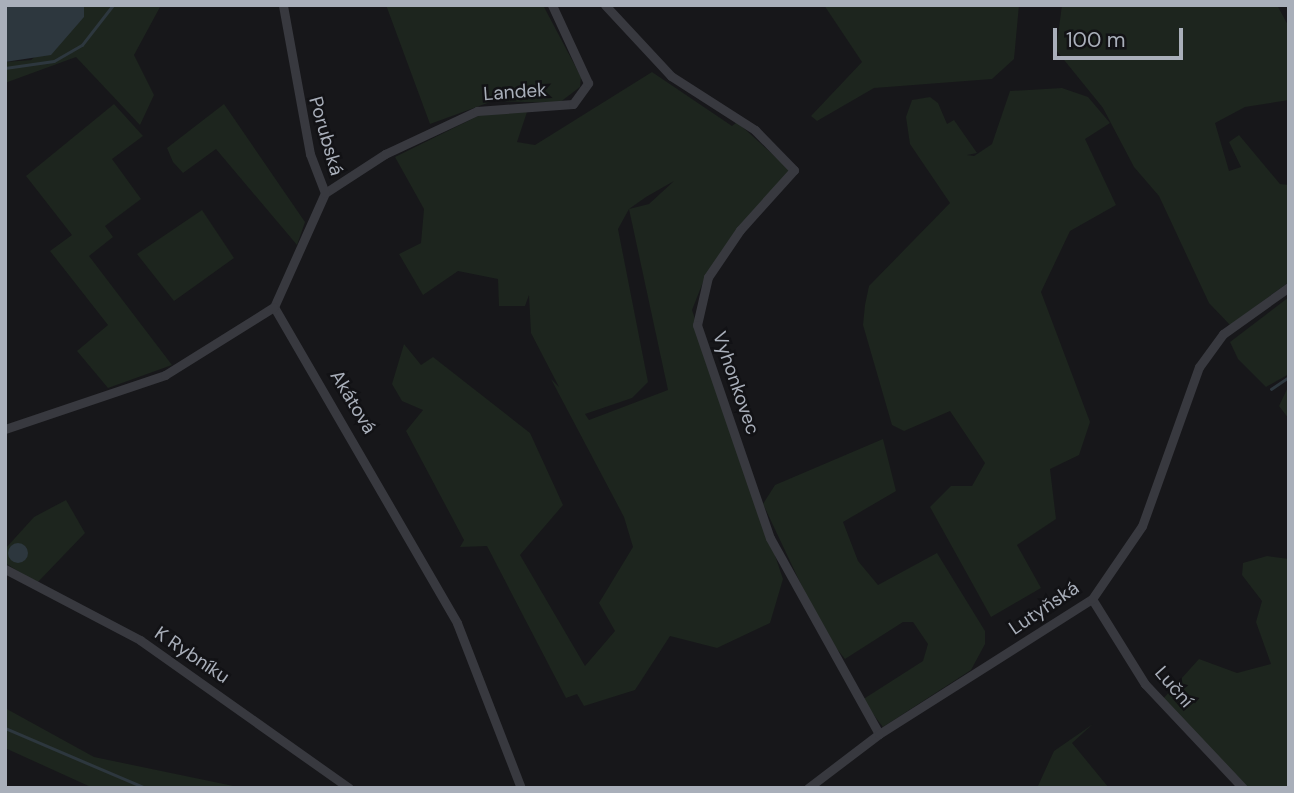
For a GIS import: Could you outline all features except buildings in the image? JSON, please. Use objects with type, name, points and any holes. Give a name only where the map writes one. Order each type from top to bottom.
[{"type":"street","name":"Porubská","points":[[274,307],[325,193],[293,79],[283,5]]},
{"type":"street","name":"Landek","points":[[325,193],[385,155],[477,111],[573,104],[588,83],[552,5]]},
{"type":"street","name":"Vyhonkovec","points":[[605,5],[671,76],[755,130],[794,170],[708,277],[697,325],[770,538],[808,617],[879,734]]},
{"type":"street","name":"Lutyňská","points":[[808,788],[879,734],[1092,599],[1142,526],[1199,367],[1223,334],[1289,287]]},
{"type":"street","points":[[5,429],[165,374],[274,307]]},
{"type":"street","name":"Akátová","points":[[274,307],[457,623],[521,788]]},
{"type":"street","name":"K Rybníku","points":[[5,569],[140,640],[349,788]]},
{"type":"street","name":"Luční","points":[[1092,599],[1145,684],[1243,788]]},
{"type":"shaded area","points":[[5,5],[84,5],[84,17],[51,55],[5,62]]},
{"type":"shaded area","points":[[84,5],[160,7],[134,55],[154,95],[140,125],[76,57],[5,83],[5,62],[31,60],[84,17]]},
{"type":"shaded area","points":[[386,5],[543,5],[581,77],[580,87],[559,103],[493,101],[430,124]]},
{"type":"shaded area","points":[[824,5],[1019,5],[1014,59],[992,79],[874,88],[817,121],[811,116],[862,62]]},
{"type":"shaded area","points":[[1062,5],[1277,5],[1289,27],[1289,100],[1245,107],[1215,123],[1229,171],[1241,167],[1229,142],[1239,135],[1280,184],[1289,185],[1289,282],[1230,325],[1209,303],[1159,196],[1134,167],[1103,108],[1056,50]]},
{"type":"shaded area","points":[[652,72],[732,126],[737,122],[790,170],[705,277],[692,310],[783,579],[770,623],[717,648],[670,636],[635,690],[584,706],[577,694],[566,698],[487,546],[460,547],[464,540],[406,431],[423,410],[402,401],[392,384],[404,344],[421,365],[433,357],[530,433],[563,505],[520,555],[585,666],[615,631],[599,603],[633,547],[624,517],[551,379],[559,387],[531,333],[529,295],[525,306],[499,306],[498,279],[458,271],[423,295],[399,254],[421,243],[424,209],[395,157],[486,112],[505,109],[527,112],[517,142],[535,145]],"holes":[[[674,181],[649,204],[629,209]],[[629,209],[668,390],[589,420],[585,414],[632,398],[648,382],[618,229]]]},
{"type":"shaded area","points":[[1062,88],[1088,97],[1110,123],[1085,139],[1116,205],[1070,231],[1041,292],[1090,422],[1079,455],[1050,469],[1056,519],[1017,545],[1041,588],[991,617],[930,507],[951,486],[972,486],[985,463],[950,411],[904,431],[892,425],[863,325],[865,305],[869,286],[950,203],[910,144],[906,117],[912,100],[930,97],[938,103],[947,124],[954,120],[977,153],[967,155],[974,156],[992,144],[1010,91]]},
{"type":"shaded area","points":[[114,104],[143,136],[112,159],[141,199],[105,226],[113,237],[89,256],[172,365],[108,388],[77,351],[108,325],[50,251],[72,235],[26,176]]},
{"type":"shaded area","points":[[224,104],[305,222],[297,245],[216,149],[183,173],[173,162],[167,148]]},
{"type":"shaded area","points":[[202,210],[234,258],[174,301],[137,254]]},
{"type":"shaded area","points":[[1289,297],[1289,374],[1266,387],[1238,359],[1230,342]]},
{"type":"shaded area","points":[[1289,385],[1289,419],[1279,406]]},
{"type":"shaded area","points":[[883,439],[896,491],[843,522],[858,561],[878,585],[937,553],[985,631],[985,644],[971,670],[883,727],[862,700],[923,661],[928,644],[913,622],[903,622],[845,659],[824,633],[763,504],[775,485]]},
{"type":"shaded area","points":[[66,500],[85,533],[37,583],[5,563],[5,549],[34,517]]},
{"type":"shaded area","points":[[18,543],[25,546],[28,553],[25,560],[18,563],[11,560],[8,553],[11,546]]},
{"type":"shaded area","points":[[1267,556],[1289,559],[1289,788],[1247,788],[1162,700],[1199,659],[1237,673],[1271,664],[1256,622],[1262,601],[1242,575],[1243,563]]},
{"type":"shaded area","points":[[5,708],[94,757],[243,788],[93,788],[5,748]]},
{"type":"shaded area","points":[[1093,724],[1072,743],[1109,788],[1037,788],[1054,751]]},
{"type":"waterway","points":[[5,68],[54,61],[82,45],[113,5]]},
{"type":"waterway","points":[[1271,389],[1289,377]]},
{"type":"waterway","points":[[5,728],[146,788]]}]
